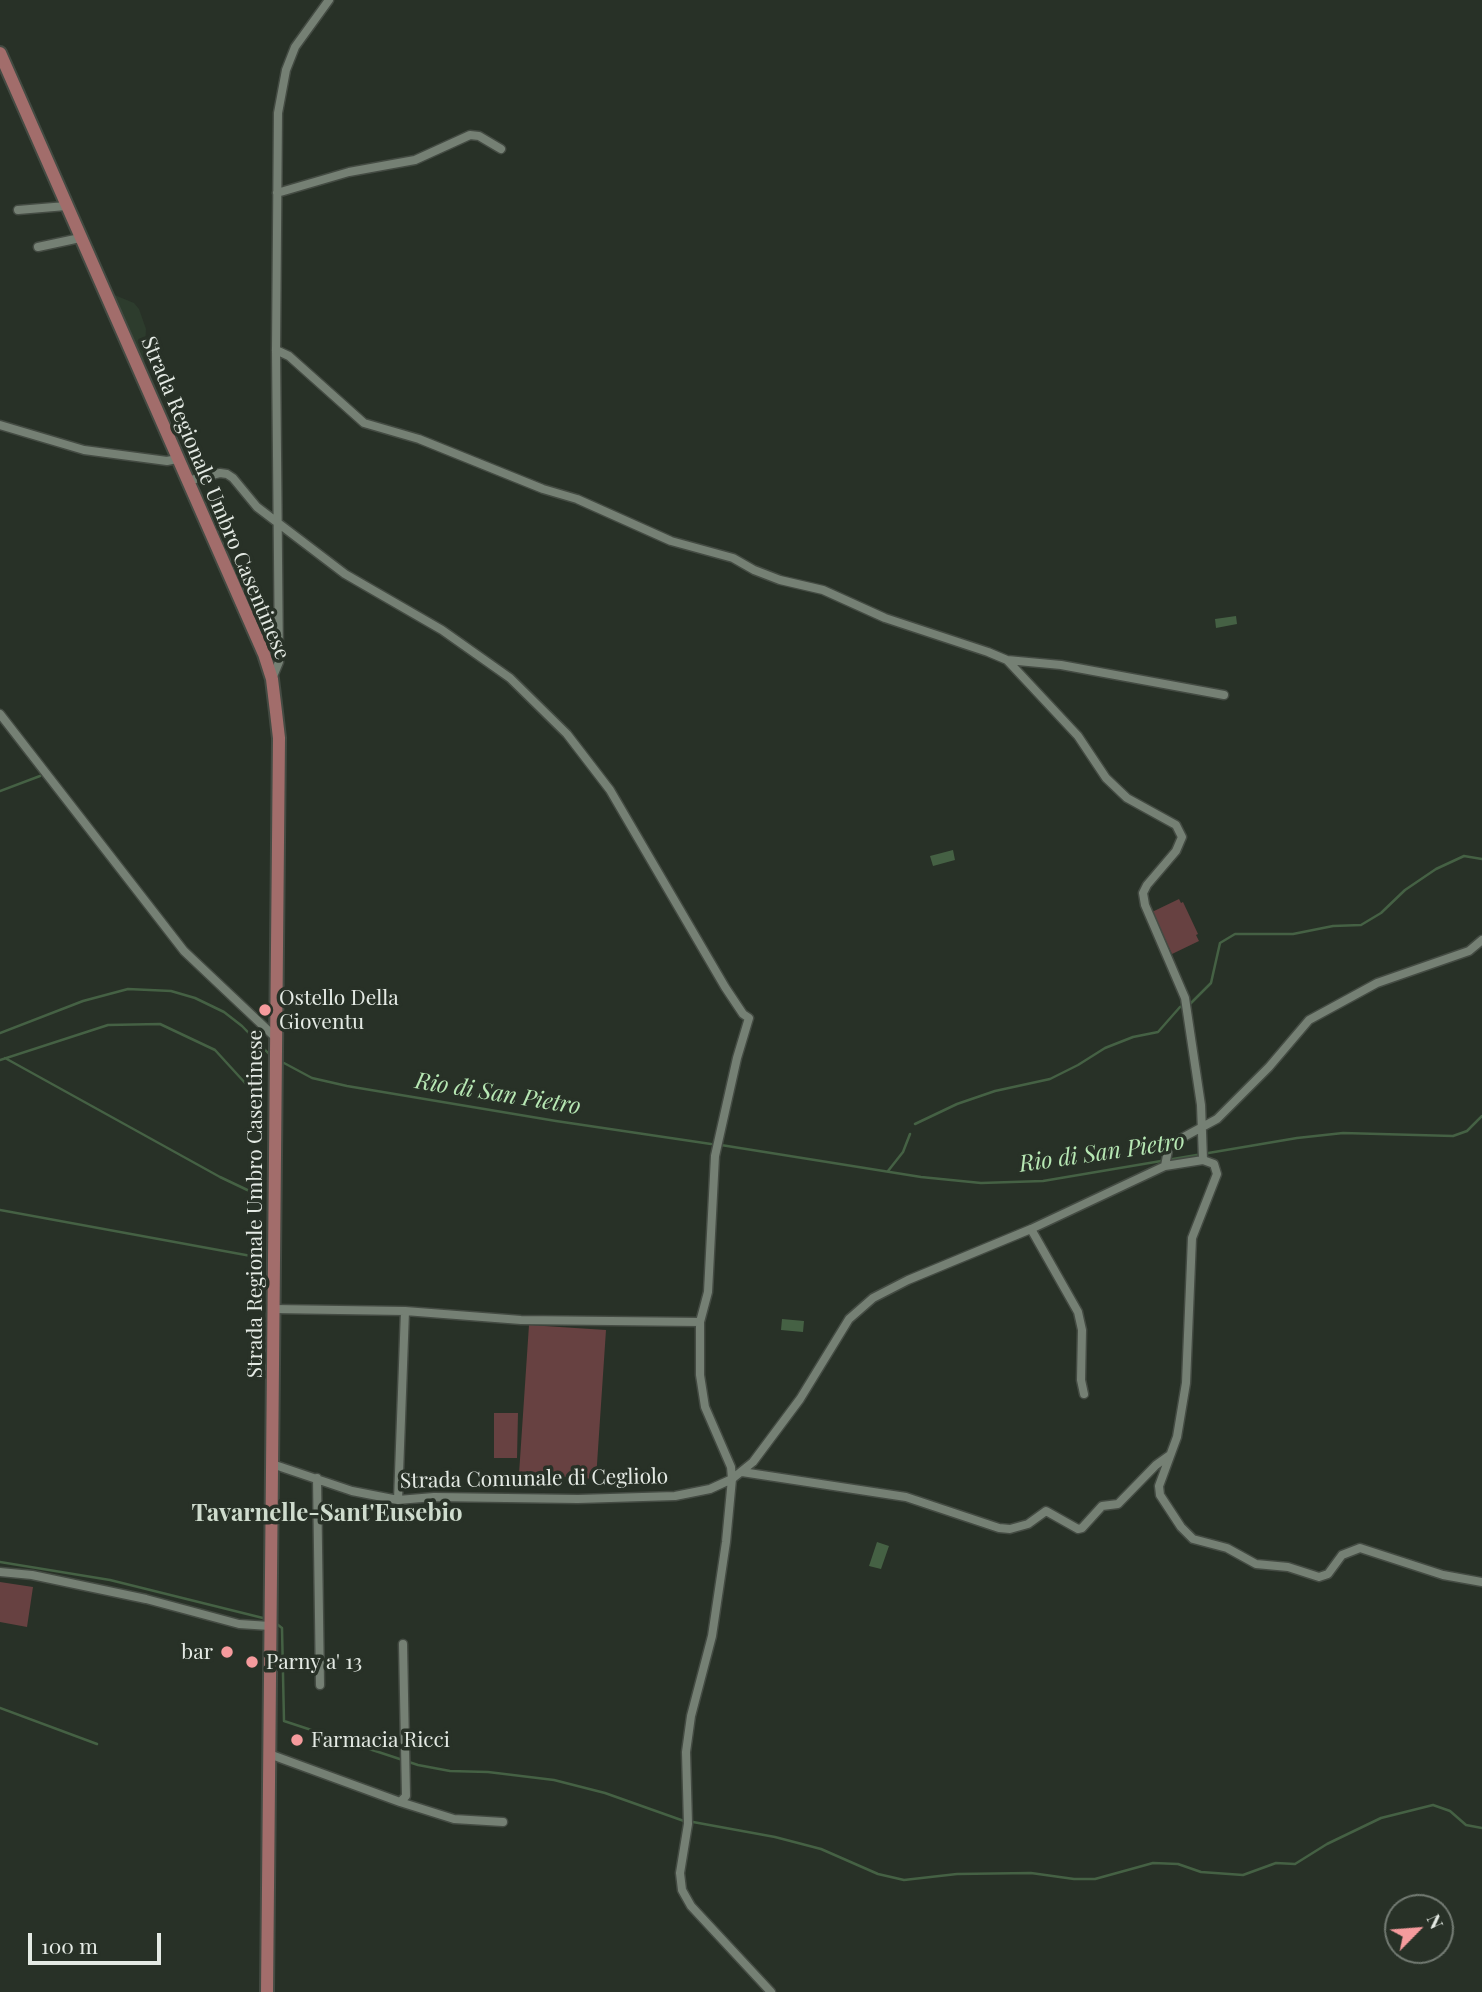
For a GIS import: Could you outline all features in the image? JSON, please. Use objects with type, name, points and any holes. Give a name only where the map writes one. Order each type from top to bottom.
[{"type":"main road","name":"Strada Regionale Umbro Casentinese","points":[[0,53],[264,654],[272,679],[279,738],[267,1992]]},
{"type":"street","points":[[272,679],[279,662],[276,350],[278,113],[286,70],[295,47],[329,0]]},
{"type":"street","points":[[276,193],[349,172],[415,160],[470,135],[479,136],[500,149]]},
{"type":"street","points":[[18,210],[66,206]]},
{"type":"street","points":[[38,247],[80,238]]},
{"type":"street","points":[[276,350],[289,356],[364,423],[419,439],[533,485],[577,499],[671,541],[733,558],[780,580],[823,590],[885,618],[1007,660],[1060,665],[1224,695]]},
{"type":"street","points":[[0,425],[84,450],[167,461],[177,459]]},
{"type":"street","points":[[187,481],[220,473],[227,474],[257,507],[345,574],[442,630],[510,678],[567,734],[610,790],[725,987],[743,1014],[749,1018],[715,1156],[708,1292],[700,1322],[700,1375],[705,1407],[731,1466],[732,1479],[712,1636],[691,1716],[686,1752],[688,1824],[680,1872],[682,1890],[691,1906],[771,1992]]},
{"type":"street","points":[[1007,660],[1077,736],[1106,778],[1127,798],[1176,825],[1182,836],[1176,851],[1143,893],[1145,905],[1185,998],[1203,1127],[1203,1160],[1214,1164],[1217,1174],[1192,1238],[1186,1383],[1177,1437],[1159,1486],[1160,1495],[1181,1527],[1193,1539],[1227,1548],[1256,1564],[1288,1567],[1319,1577],[1328,1574],[1342,1555],[1360,1548],[1443,1575],[1482,1582]]},
{"type":"street","points":[[0,714],[184,951],[275,1037]]},
{"type":"street","points":[[1166,1166],[1169,1145],[1217,1119],[1309,1020],[1377,984],[1469,951],[1482,940]]},
{"type":"street","name":"Strada Comunale di Cegliolo","points":[[272,1464],[352,1491],[398,1500],[434,1497],[578,1499],[675,1496],[710,1489],[732,1479],[753,1462],[800,1399],[849,1319],[873,1298],[1166,1166],[1203,1160]]},
{"type":"street","points":[[1031,1229],[1078,1312],[1082,1331],[1081,1380],[1084,1394]]},
{"type":"street","points":[[274,1309],[405,1311],[522,1320],[700,1322]]},
{"type":"street","points":[[398,1500],[405,1311]]},
{"type":"street","points":[[741,1472],[906,1497],[999,1528],[1010,1529],[1028,1524],[1046,1511],[1078,1529],[1102,1506],[1118,1504],[1156,1465],[1170,1455]]},
{"type":"street","points":[[317,1478],[320,1685]]},
{"type":"street","points":[[0,1572],[32,1575],[146,1599],[239,1624],[270,1626]]},
{"type":"street","points":[[400,1801],[406,1796],[403,1644]]},
{"type":"street","points":[[269,1754],[454,1819],[503,1822]]},
{"type":"shaded area","points":[[112,294],[134,303],[139,309],[146,329],[144,367]]},
{"type":"shaded area","points":[[1236,616],[1237,624],[1216,628],[1215,619]]},
{"type":"shaded area","points":[[953,850],[955,860],[933,866],[930,856]]},
{"type":"shaded area","points":[[1179,899],[1183,902],[1199,941],[1172,954],[1152,912]]},
{"type":"shaded area","points":[[782,1319],[804,1321],[803,1332],[781,1330]]},
{"type":"shaded area","points":[[529,1325],[606,1330],[596,1479],[519,1474]]},
{"type":"shaded area","points":[[494,1413],[518,1413],[517,1458],[494,1458]]},
{"type":"shaded area","points":[[877,1542],[889,1546],[881,1569],[869,1566]]},
{"type":"shaded area","points":[[0,1582],[33,1587],[27,1627],[0,1622]]},
{"type":"waterway","points":[[0,791],[40,776]]},
{"type":"waterway","points":[[915,1124],[957,1104],[995,1091],[1050,1079],[1105,1048],[1133,1037],[1158,1032],[1180,1007],[1190,1004],[1211,983],[1220,943],[1235,934],[1293,934],[1333,926],[1361,925],[1381,913],[1405,890],[1436,869],[1464,856],[1482,859]]},
{"type":"waterway","name":"Rio di San Pietro","points":[[0,1033],[83,1001],[128,989],[171,991],[195,998],[224,1012],[271,1056]]},
{"type":"waterway","points":[[0,1060],[108,1025],[160,1024],[215,1050],[257,1096]]},
{"type":"waterway","points":[[5,1058],[220,1177],[260,1196]]},
{"type":"waterway","name":"Rio di San Pietro","points":[[284,1063],[312,1078],[347,1086],[711,1144]]},
{"type":"waterway","name":"Rio di San Pietro","points":[[721,1145],[921,1177],[981,1183],[1043,1181],[1297,1138],[1343,1133],[1453,1136],[1467,1131],[1482,1116]]},
{"type":"waterway","points":[[888,1171],[903,1152],[910,1134]]},
{"type":"waterway","points":[[0,1210],[262,1258]]},
{"type":"waterway","points":[[0,1562],[110,1580],[267,1619]]},
{"type":"waterway","points":[[273,1621],[282,1628],[284,1721],[418,1765],[450,1771],[488,1772],[554,1780],[605,1793],[684,1821]]},
{"type":"waterway","points":[[0,1708],[97,1744]]},
{"type":"waterway","points":[[693,1822],[775,1837],[821,1849],[878,1874],[904,1880],[957,1874],[1031,1873],[1095,1879],[1153,1863],[1178,1864],[1201,1872],[1243,1875],[1276,1863],[1295,1864],[1327,1844],[1381,1818],[1433,1805],[1450,1811],[1466,1825],[1482,1828]]},
{"type":"place","name":"Ostello Della Gioventu","points":[[265,1010]]},
{"type":"place","name":"bar","points":[[227,1652]]},
{"type":"place","name":"Parny a' 13","points":[[252,1662]]},
{"type":"place","name":"Farmacia Ricci","points":[[297,1740]]},
{"type":"district","name":"Tavarnelle-Sant'Eusebio","points":[[327,1514]]}]
